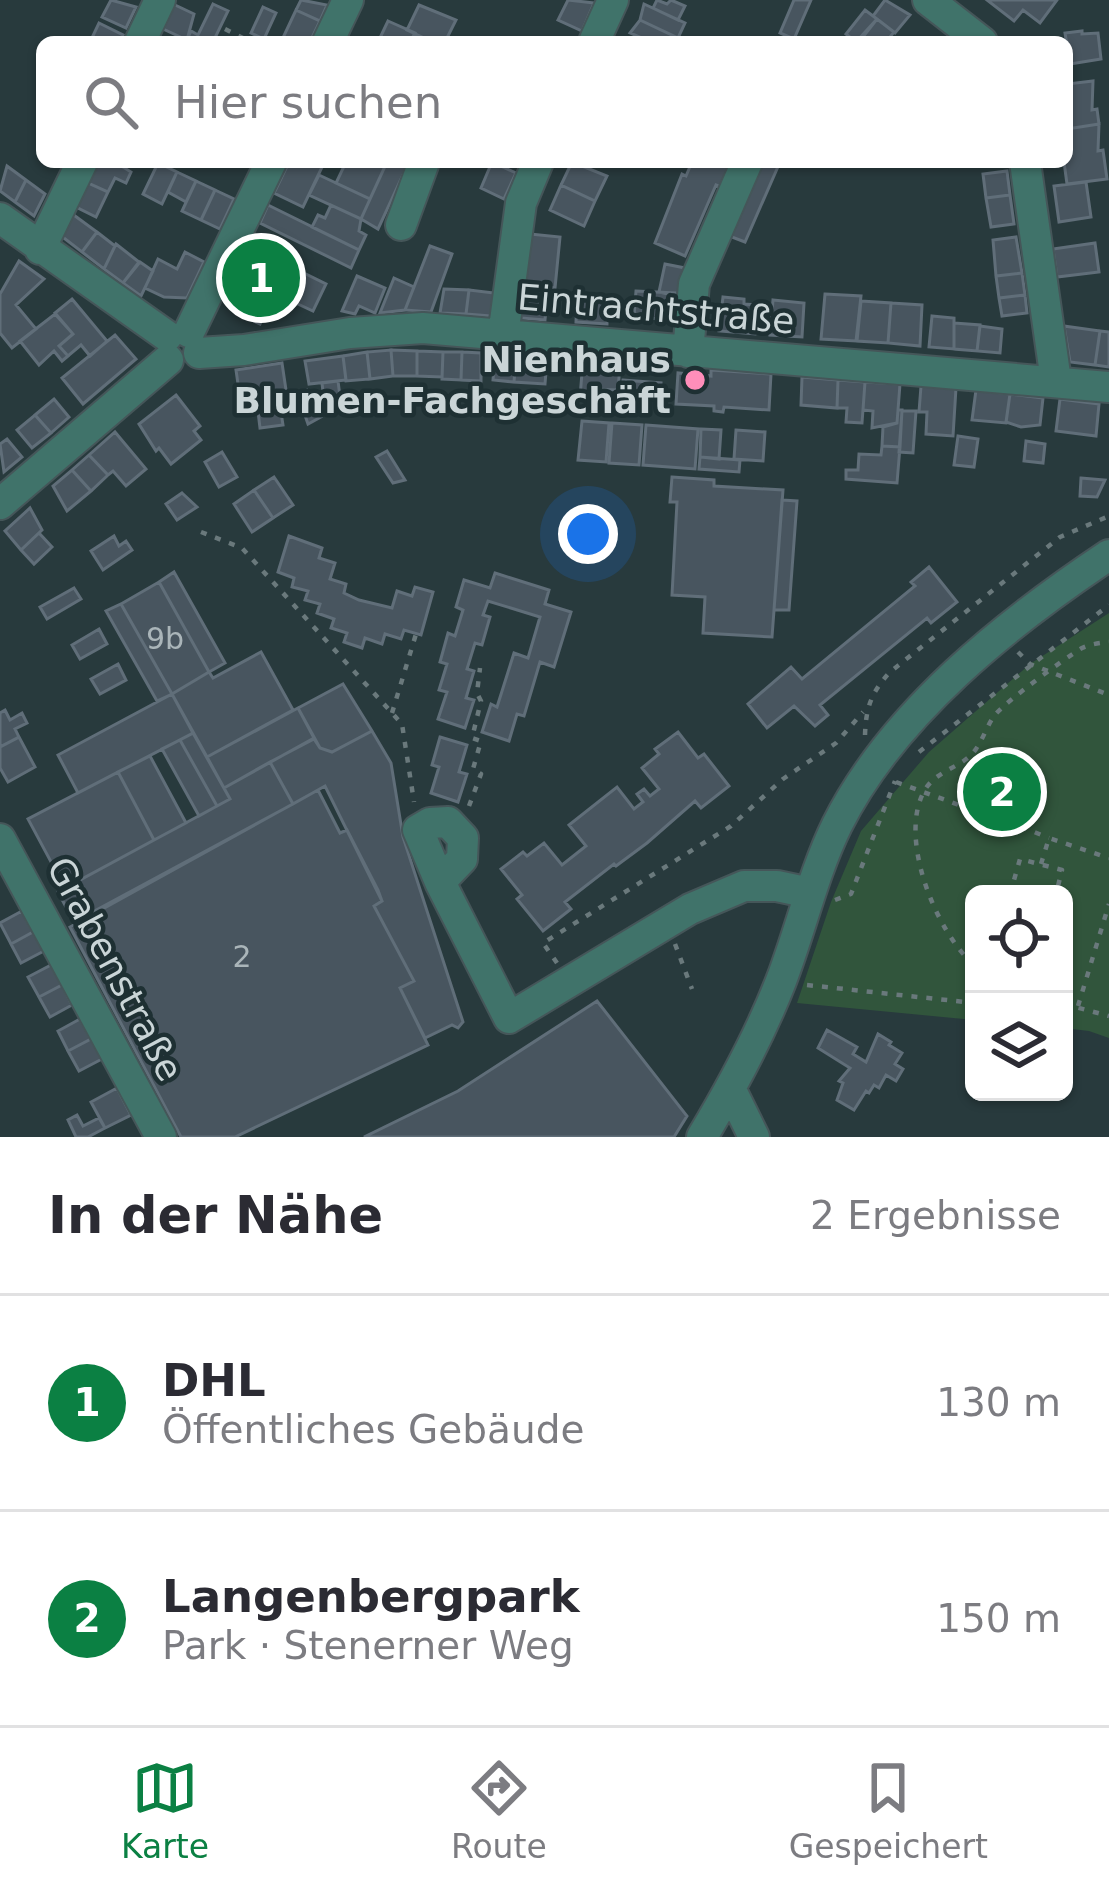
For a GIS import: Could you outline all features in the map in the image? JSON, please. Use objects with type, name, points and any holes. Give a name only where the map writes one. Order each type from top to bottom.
[{"type":"street","points":[[143,36],[160,0]]},
{"type":"street","points":[[331,36],[348,0]]},
{"type":"street","points":[[597,36],[613,0]]},
{"type":"street","points":[[928,0],[974,36]]},
{"type":"street","points":[[40,249],[79,168]]},
{"type":"street","points":[[0,504],[181,345],[268,168]]},
{"type":"street","points":[[400,226],[422,168]]},
{"type":"street","points":[[503,336],[521,203],[536,168]]},
{"type":"street","points":[[688,352],[694,284],[744,168]]},
{"type":"street","points":[[1026,168],[1056,381]]},
{"type":"street","points":[[0,218],[181,345]]},
{"type":"street","name":"Eintrachtstraße","points":[[181,345],[244,350],[423,328],[1109,387]]},
{"type":"street","points":[[702,1137],[782,980],[817,894],[838,823],[886,747],[945,682],[1109,555]]},
{"type":"street","points":[[440,882],[461,859],[463,838],[448,822],[418,830],[440,882],[509,1018],[690,909],[744,886],[817,894]]},
{"type":"street","name":"Grabenstraße","points":[[0,839],[161,1137]]},
{"type":"street","points":[[730,1088],[754,1137]]},
{"type":"path","points":[[225,29],[238,36]]},
{"type":"path","points":[[201,532],[242,548],[402,724],[418,830]]},
{"type":"path","points":[[917,753],[1109,605]]},
{"type":"path","points":[[392,713],[416,634]]},
{"type":"path","points":[[1003,636],[1030,664],[1109,695]]},
{"type":"path","points":[[965,952],[921,874],[914,837],[923,793],[934,777],[971,757],[994,716],[1086,646],[1109,642]]},
{"type":"path","points":[[459,834],[481,774],[473,769],[481,741],[472,738],[481,701],[477,693],[480,668]]},
{"type":"path","points":[[571,983],[543,943],[731,826],[783,779],[836,743],[866,707]]},
{"type":"path","points":[[817,894],[836,900],[851,894],[895,781],[992,817]]},
{"type":"path","points":[[1006,821],[1109,858]]},
{"type":"path","points":[[1041,864],[1049,838]]},
{"type":"path","points":[[1013,885],[1020,859],[1062,870],[1058,885]]},
{"type":"path","points":[[1078,1006],[1109,904]]},
{"type":"path","points":[[668,924],[692,989]]},
{"type":"path","points":[[798,984],[965,1002]]},
{"type":"path","points":[[1073,1005],[1109,1016]]},
{"type":"green space","points":[[1109,613],[1109,1038],[1073,1029],[1073,885],[965,885],[965,1019],[797,1003],[861,831],[929,752],[1030,664]]},
{"type":"building","points":[[111,0],[136,7],[126,28],[102,17]]},
{"type":"building","points":[[301,0],[327,5],[320,21],[296,10]]},
{"type":"building","points":[[568,0],[594,3],[582,31],[558,20]]},
{"type":"building","points":[[657,0],[685,6],[678,20],[653,8]]},
{"type":"building","points":[[794,0],[811,0],[795,36],[780,33]]},
{"type":"building","points":[[885,0],[910,15],[895,33],[873,16]]},
{"type":"building","points":[[987,0],[1057,0],[1040,23],[1023,10],[1014,21]]},
{"type":"building","points":[[173,4],[194,14],[188,36],[161,28]]},
{"type":"building","points":[[213,4],[228,11],[216,36],[189,36],[191,31],[198,35]]},
{"type":"building","points":[[644,4],[685,23],[679,36],[674,36],[640,20]]},
{"type":"building","points":[[419,5],[456,20],[448,36],[420,36],[407,30]]},
{"type":"building","points":[[263,7],[276,13],[265,36],[251,33]]},
{"type":"building","points":[[296,10],[320,21],[313,36],[284,36]]},
{"type":"building","points":[[865,10],[877,19],[861,36],[846,34]]},
{"type":"building","points":[[877,19],[894,32],[891,36],[864,36]]},
{"type":"building","points":[[640,20],[674,36],[637,36],[630,33]]},
{"type":"building","points":[[388,21],[415,33],[413,36],[381,36]]},
{"type":"building","points":[[99,23],[123,35],[122,36],[93,36]]},
{"type":"building","points":[[1065,33],[1098,33],[1101,59],[1073,64],[1073,36]]},
{"type":"building","points":[[1093,81],[1092,110],[1097,109],[1099,124],[1073,128],[1073,83]]},
{"type":"building","points":[[1099,124],[1098,151],[1103,150],[1107,179],[1067,184],[1065,168],[1073,168],[1073,128]]},
{"type":"building","points":[[7,166],[26,180],[15,202],[0,191]]},
{"type":"building","points":[[93,168],[131,172],[126,183],[115,178],[108,192],[86,182]]},
{"type":"building","points":[[156,168],[177,172],[162,204],[143,194]]},
{"type":"building","points":[[286,168],[322,168],[303,207],[274,193]]},
{"type":"building","points":[[343,168],[384,168],[370,199],[336,183]]},
{"type":"building","points":[[384,168],[406,168],[378,229],[361,219]]},
{"type":"building","points":[[489,168],[516,173],[504,199],[481,188]]},
{"type":"building","points":[[569,168],[587,168],[607,176],[595,201],[561,185]]},
{"type":"building","points":[[689,168],[729,168],[721,187],[716,185],[685,256],[655,243],[682,174],[686,176]]},
{"type":"building","points":[[758,168],[777,168],[745,242],[729,236]]},
{"type":"building","points":[[1007,171],[1010,195],[986,198],[983,174]]},
{"type":"building","points":[[177,172],[196,181],[186,202],[168,192]]},
{"type":"building","points":[[319,175],[370,199],[361,219],[309,195]]},
{"type":"building","points":[[26,180],[45,194],[34,216],[15,202]]},
{"type":"building","points":[[196,181],[215,190],[201,220],[182,211]]},
{"type":"building","points":[[86,182],[108,192],[96,217],[74,206]]},
{"type":"building","points":[[1086,182],[1091,217],[1059,222],[1054,186]]},
{"type":"building","points":[[561,185],[595,201],[584,226],[550,210]]},
{"type":"building","points":[[215,190],[234,199],[220,229],[201,220]]},
{"type":"building","points":[[1010,195],[1014,224],[991,227],[986,198]]},
{"type":"building","points":[[268,205],[359,250],[351,268],[260,223]]},
{"type":"building","points":[[331,205],[361,219],[359,231],[366,235],[359,250],[312,227],[318,215],[325,218]]},
{"type":"building","points":[[71,213],[97,232],[82,252],[60,235]]},
{"type":"building","points":[[97,232],[115,246],[104,269],[82,252]]},
{"type":"building","points":[[530,234],[560,237],[555,288],[548,287],[545,320],[521,318]]},
{"type":"building","points":[[1016,237],[1022,273],[996,276],[993,240]]},
{"type":"building","points":[[1095,243],[1099,272],[1057,277],[1053,249]]},
{"type":"building","points":[[116,244],[139,262],[123,283],[104,269]]},
{"type":"building","points":[[430,246],[452,254],[431,312],[405,310]]},
{"type":"building","points":[[185,252],[204,262],[187,298],[164,297],[145,288],[158,259],[177,269]]},
{"type":"building","points":[[263,253],[326,284],[313,311],[285,298],[283,304],[272,299],[275,293],[250,281]]},
{"type":"building","points":[[19,261],[44,279],[16,305],[36,329],[12,348],[0,333],[0,294]]},
{"type":"building","points":[[140,262],[153,271],[141,296],[123,283]]},
{"type":"building","points":[[665,264],[685,268],[679,297],[659,292]]},
{"type":"building","points":[[1022,273],[1025,295],[999,298],[996,276]]},
{"type":"building","points":[[357,276],[385,288],[375,313],[359,306],[355,314],[342,311]]},
{"type":"building","points":[[394,278],[414,287],[405,310],[380,313]]},
{"type":"building","points":[[251,282],[275,293],[260,324],[236,313]]},
{"type":"building","points":[[444,289],[469,290],[466,314],[440,313]]},
{"type":"building","points":[[469,290],[494,293],[491,316],[466,314]]},
{"type":"building","points":[[636,291],[675,293],[674,320],[634,317]]},
{"type":"building","points":[[825,294],[861,296],[856,341],[821,339]]},
{"type":"building","points":[[1025,295],[1027,313],[1002,316],[999,298]]},
{"type":"building","points":[[577,296],[608,298],[607,324],[576,322]]},
{"type":"building","points":[[723,297],[757,305],[755,334],[719,331]]},
{"type":"building","points":[[72,299],[107,341],[90,356],[81,345],[68,356],[59,346],[73,334],[55,313]]},
{"type":"building","points":[[773,300],[804,303],[802,337],[770,335]]},
{"type":"building","points":[[861,301],[891,303],[888,343],[857,341]]},
{"type":"building","points":[[891,303],[922,305],[920,346],[888,343]]},
{"type":"building","points":[[55,314],[73,334],[59,346],[68,356],[62,361],[54,351],[39,365],[20,341]]},
{"type":"building","points":[[932,316],[954,318],[954,349],[929,347]]},
{"type":"building","points":[[954,323],[980,325],[977,351],[954,349]]},
{"type":"building","points":[[980,326],[1002,329],[1000,353],[977,351]]},
{"type":"building","points":[[1064,326],[1100,331],[1095,365],[1070,362]]},
{"type":"building","points":[[1100,331],[1109,332],[1109,367],[1095,365]]},
{"type":"building","points":[[115,335],[136,359],[83,404],[62,378]]},
{"type":"building","points":[[391,350],[417,351],[417,376],[393,376]]},
{"type":"building","points":[[391,350],[393,376],[370,379],[367,352]]},
{"type":"building","points":[[417,351],[443,352],[442,377],[417,376]]},
{"type":"building","points":[[367,352],[370,379],[346,381],[343,356]]},
{"type":"building","points":[[443,352],[462,352],[461,380],[442,379]]},
{"type":"building","points":[[462,352],[481,353],[481,381],[461,380]]},
{"type":"building","points":[[495,355],[516,356],[514,382],[493,380]]},
{"type":"building","points":[[343,356],[346,380],[309,384],[305,361]]},
{"type":"building","points":[[516,356],[547,359],[545,384],[514,382]]},
{"type":"building","points":[[583,361],[620,365],[618,390],[595,389],[595,398],[580,397]]},
{"type":"building","points":[[282,363],[286,390],[256,395],[254,389],[239,391],[236,370]]},
{"type":"building","points":[[711,370],[771,374],[769,410],[724,407],[723,412],[714,411],[714,406],[676,404],[678,373],[711,376]]},
{"type":"building","points":[[802,377],[838,380],[837,408],[801,405]]},
{"type":"building","points":[[623,380],[661,383],[660,401],[621,398]]},
{"type":"building","points":[[838,380],[865,382],[862,423],[846,422],[847,408],[837,408]]},
{"type":"building","points":[[338,381],[342,412],[332,413],[330,400],[324,401],[322,383]]},
{"type":"building","points":[[865,382],[900,384],[897,423],[872,428],[873,411],[863,410]]},
{"type":"building","points":[[921,386],[956,388],[953,436],[926,434],[927,412],[919,412]]},
{"type":"building","points":[[307,390],[321,417],[308,424],[298,395]]},
{"type":"building","points":[[976,390],[1010,394],[1006,423],[972,420]]},
{"type":"building","points":[[1010,394],[1043,398],[1040,425],[1021,427],[1006,422]]},
{"type":"building","points":[[176,395],[200,426],[194,431],[201,440],[171,464],[139,424]]},
{"type":"building","points":[[54,399],[69,417],[51,433],[35,415]]},
{"type":"building","points":[[1060,399],[1099,404],[1096,436],[1056,431]]},
{"type":"building","points":[[279,400],[283,425],[260,428],[257,403]]},
{"type":"building","points":[[898,410],[902,410],[900,447],[882,446],[883,427],[897,423]]},
{"type":"building","points":[[902,411],[916,411],[913,453],[899,452]]},
{"type":"building","points":[[35,415],[51,433],[32,448],[17,430]]},
{"type":"building","points":[[582,421],[609,423],[606,462],[578,460]]},
{"type":"building","points":[[612,423],[642,425],[639,465],[609,463]]},
{"type":"building","points":[[646,425],[698,429],[695,469],[643,465]]},
{"type":"building","points":[[701,429],[721,430],[719,459],[700,457]]},
{"type":"building","points":[[736,430],[765,432],[763,461],[734,459]]},
{"type":"building","points":[[115,432],[146,469],[126,486],[89,455]]},
{"type":"building","points":[[958,436],[978,439],[974,467],[954,465]]},
{"type":"building","points":[[7,439],[22,457],[4,472],[0,444]]},
{"type":"building","points":[[1026,441],[1045,444],[1043,463],[1024,461]]},
{"type":"building","points":[[882,446],[900,447],[897,483],[846,479],[846,470],[858,470],[859,454],[881,455]]},
{"type":"building","points":[[387,451],[405,480],[393,483],[376,457]]},
{"type":"building","points":[[222,452],[237,477],[219,487],[205,462]]},
{"type":"building","points":[[89,455],[108,475],[91,491],[72,470]]},
{"type":"building","points":[[700,457],[740,460],[739,472],[699,469]]},
{"type":"building","points":[[72,470],[91,491],[67,511],[53,486]]},
{"type":"building","points":[[274,477],[293,505],[273,518],[254,490]]},
{"type":"building","points":[[672,477],[714,480],[714,486],[783,490],[772,637],[703,633],[705,597],[672,595],[677,502],[670,502]]},
{"type":"building","points":[[1081,478],[1105,480],[1097,497],[1080,496]]},
{"type":"building","points":[[254,490],[273,518],[252,532],[234,504]]},
{"type":"building","points":[[182,493],[197,507],[177,520],[166,504]]},
{"type":"building","points":[[782,500],[797,501],[789,610],[774,610]]},
{"type":"building","points":[[30,508],[42,530],[21,550],[5,531]]},
{"type":"building","points":[[39,533],[52,547],[34,564],[21,550]]},
{"type":"building","points":[[114,536],[119,546],[126,541],[132,550],[103,570],[91,551]]},
{"type":"building","points":[[289,536],[322,548],[319,558],[335,563],[330,579],[346,584],[344,593],[359,600],[392,608],[397,591],[412,596],[415,587],[433,592],[421,635],[404,630],[401,639],[385,634],[382,644],[365,638],[362,648],[344,642],[347,633],[331,628],[334,619],[317,613],[320,604],[305,600],[308,591],[292,587],[294,578],[278,572]]},
{"type":"building","points":[[929,567],[957,602],[931,623],[927,618],[820,705],[828,715],[815,726],[794,706],[767,728],[748,704],[791,667],[802,679],[915,586],[911,582]]},
{"type":"building","points":[[174,572],[225,663],[209,672],[159,582]]},
{"type":"building","points":[[495,573],[549,590],[545,604],[571,612],[554,667],[540,662],[524,716],[517,714],[509,741],[482,732],[491,704],[497,707],[514,653],[528,658],[540,617],[488,601],[483,615],[490,617],[482,645],[475,643],[467,669],[474,671],[466,698],[474,700],[465,728],[438,719],[447,692],[439,690],[447,664],[440,662],[448,633],[455,636],[463,610],[456,607],[464,580],[490,588]]},
{"type":"building","points":[[159,582],[209,672],[172,694],[121,604]]},
{"type":"building","points":[[74,588],[81,599],[47,619],[40,607]]},
{"type":"building","points":[[121,604],[172,694],[157,701],[106,611]]},
{"type":"building","points":[[99,629],[107,644],[80,659],[72,645]]},
{"type":"building","points":[[261,652],[293,710],[207,757],[172,694],[209,672],[213,678]]},
{"type":"building","points":[[118,664],[126,680],[100,694],[91,679]]},
{"type":"building","points":[[343,684],[372,731],[332,752],[320,748],[298,708]]},
{"type":"building","points":[[172,694],[193,733],[78,793],[58,755]]},
{"type":"building","points":[[298,708],[314,738],[224,788],[207,757]]},
{"type":"building","points":[[5,710],[10,720],[22,713],[27,723],[15,729],[19,737],[0,747],[0,713]]},
{"type":"building","points":[[372,731],[391,763],[403,837],[463,1022],[425,1038],[400,988],[414,981],[374,906],[382,901],[325,786],[293,804],[270,762],[314,739],[320,748],[332,752]]},
{"type":"building","points":[[678,732],[698,758],[704,754],[729,786],[701,808],[695,801],[647,843],[565,902],[571,909],[543,931],[501,869],[544,843],[562,865],[586,846],[569,825],[617,787],[634,809],[643,802],[637,794],[644,789],[650,796],[659,789],[642,768],[659,754],[655,749]]},
{"type":"building","points":[[193,733],[230,799],[217,806],[180,740]]},
{"type":"building","points":[[19,737],[35,767],[8,782],[0,768],[0,747]]},
{"type":"building","points":[[440,737],[467,745],[459,772],[467,774],[458,802],[431,793],[439,767],[432,765]]},
{"type":"building","points":[[180,740],[217,806],[199,816],[162,749]]},
{"type":"building","points":[[150,756],[186,823],[154,840],[118,772]]},
{"type":"building","points":[[270,762],[293,804],[74,922],[58,892],[230,799],[224,788]]},
{"type":"building","points":[[118,772],[154,840],[65,888],[28,819]]},
{"type":"building","points":[[318,790],[340,833],[347,830],[378,890],[382,901],[374,906],[414,981],[400,988],[428,1045],[235,1137],[181,1137],[70,927]]},
{"type":"building","points":[[22,911],[33,932],[11,944],[0,923]]},
{"type":"building","points":[[33,932],[44,951],[21,963],[11,944]]},
{"type":"building","points":[[51,965],[62,985],[39,997],[28,977]]},
{"type":"building","points":[[62,985],[72,1005],[50,1017],[39,997]]},
{"type":"building","points":[[597,1001],[687,1116],[674,1137],[364,1137],[458,1091]]},
{"type":"building","points":[[80,1019],[91,1039],[68,1051],[58,1031]]},
{"type":"building","points":[[827,1030],[857,1047],[853,1054],[866,1062],[878,1034],[891,1042],[902,1053],[895,1064],[903,1069],[896,1081],[886,1075],[879,1088],[874,1085],[866,1091],[854,1110],[837,1100],[843,1083],[839,1081],[850,1068],[818,1048]]},
{"type":"building","points":[[91,1039],[102,1059],[79,1071],[68,1051]]},
{"type":"building","points":[[117,1088],[131,1115],[105,1128],[91,1102]]},
{"type":"building","points":[[77,1115],[83,1126],[99,1118],[105,1128],[76,1137],[68,1120]]},
{"type":"place","name":"DHL","points":[[261,278]]},
{"type":"place","name":"Nienhaus Blumen-Fachgeschäft","points":[[695,380]]},
{"type":"place","name":"Langenbergpark","points":[[1002,792]]}]
